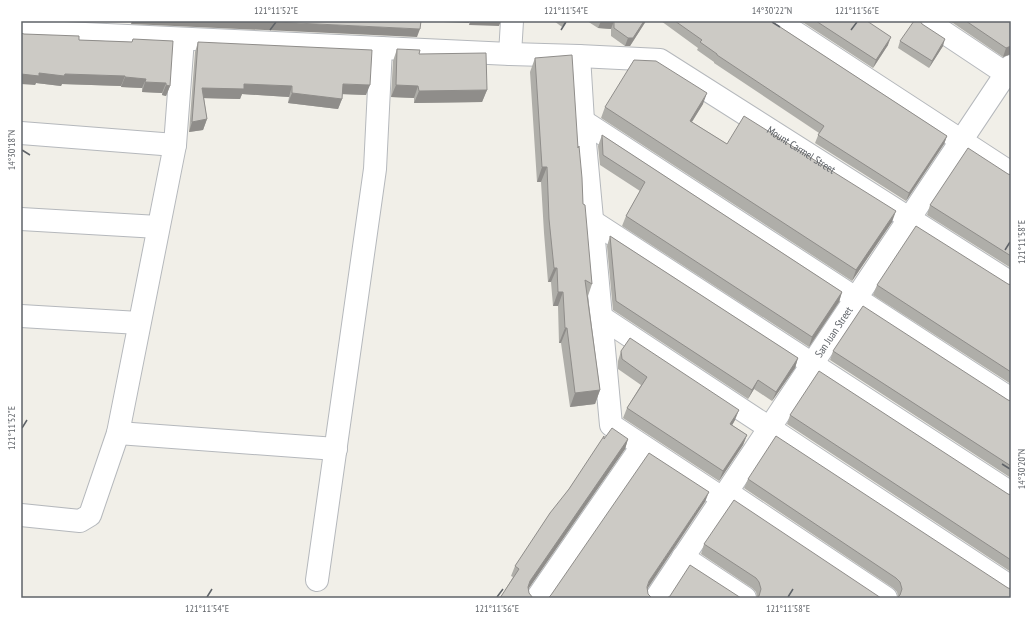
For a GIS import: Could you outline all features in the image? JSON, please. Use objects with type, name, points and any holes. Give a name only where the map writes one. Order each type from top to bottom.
[{"type":"street","points":[[510,54],[512,21]]},
{"type":"street","points":[[778,21],[1011,173]]},
{"type":"street","points":[[927,21],[1009,72]]},
{"type":"street","name":"Mount Carmel Street","points":[[21,31],[95,28],[183,39],[660,60],[1011,283]]},
{"type":"street","points":[[21,514],[80,521],[90,516],[118,433],[175,145],[183,39]]},
{"type":"street","points":[[317,580],[375,169],[381,48]]},
{"type":"street","points":[[579,56],[583,121],[610,425],[724,495],[886,598]]},
{"type":"street","name":"San Juan Street","points":[[656,598],[1009,72]]},
{"type":"street","points":[[583,121],[1011,399]]},
{"type":"street","points":[[21,133],[175,145]]},
{"type":"street","points":[[21,219],[158,227]]},
{"type":"street","points":[[592,221],[1011,493]]},
{"type":"street","points":[[21,316],[140,323]]},
{"type":"street","points":[[601,317],[1011,587]]},
{"type":"street","points":[[118,433],[336,449]]},
{"type":"street","points":[[537,598],[642,446]]},
{"type":"street","points":[[683,557],[745,598]]},
{"type":"building","points":[[255,21],[421,21],[420,29]]},
{"type":"building","points":[[614,21],[644,21],[633,38],[628,38],[614,28]]},
{"type":"building","points":[[675,21],[772,21],[947,136],[909,193],[818,135],[824,126],[717,55],[700,42],[702,40]]},
{"type":"building","points":[[816,21],[867,21],[891,37],[876,60]]},
{"type":"building","points":[[914,21],[920,21],[922,24],[945,39],[932,61],[900,41]]},
{"type":"building","points":[[966,21],[1011,21],[1011,46],[1006,48]]},
{"type":"building","points":[[21,33],[79,36],[79,40],[132,42],[133,39],[173,41],[170,86],[166,85],[166,83],[145,82],[146,79],[125,76],[65,74],[64,76],[39,73],[39,76],[21,74]]},
{"type":"building","points":[[198,42],[372,50],[370,85],[343,84],[342,99],[292,93],[292,86],[244,84],[244,89],[202,88],[207,119],[192,122]]},
{"type":"building","points":[[397,49],[420,50],[419,54],[486,53],[487,90],[419,91],[418,86],[396,85]]},
{"type":"building","points":[[572,55],[578,148],[579,146],[583,204],[585,205],[592,284],[585,280],[600,390],[575,393],[567,328],[565,328],[563,292],[558,292],[557,268],[554,268],[549,219],[547,167],[542,167],[535,58]]},
{"type":"building","points":[[634,60],[656,61],[707,93],[690,121],[727,144],[744,116],[896,211],[856,270],[605,107]]},
{"type":"building","points":[[602,135],[842,292],[812,337],[626,216],[645,182],[603,155]]},
{"type":"building","points":[[968,148],[1011,175],[1011,256],[930,205]]},
{"type":"building","points":[[916,226],[1011,285],[1011,372],[877,285]]},
{"type":"building","points":[[610,236],[798,358],[776,392],[758,380],[752,390],[616,301]]},
{"type":"building","points":[[863,306],[1011,401],[1011,466],[833,351]]},
{"type":"building","points":[[630,338],[739,410],[730,424],[747,435],[723,471],[627,408],[647,377],[622,359],[621,351]]},
{"type":"building","points":[[819,371],[1011,495],[1011,560],[790,415]]},
{"type":"building","points":[[612,428],[628,439],[530,581],[528,587],[529,593],[533,598],[500,598],[519,569],[515,566],[604,436],[604,439]]},
{"type":"building","points":[[776,436],[1011,589],[1011,598],[897,598],[902,589],[900,582],[896,578],[748,479]]},
{"type":"building","points":[[649,453],[709,492],[649,581],[647,587],[648,594],[652,598],[548,598],[551,595]]},
{"type":"building","points":[[734,500],[881,598],[756,598],[759,596],[761,589],[756,578],[704,544]]},
{"type":"building","points":[[690,565],[741,598],[667,598],[670,596]]}]
